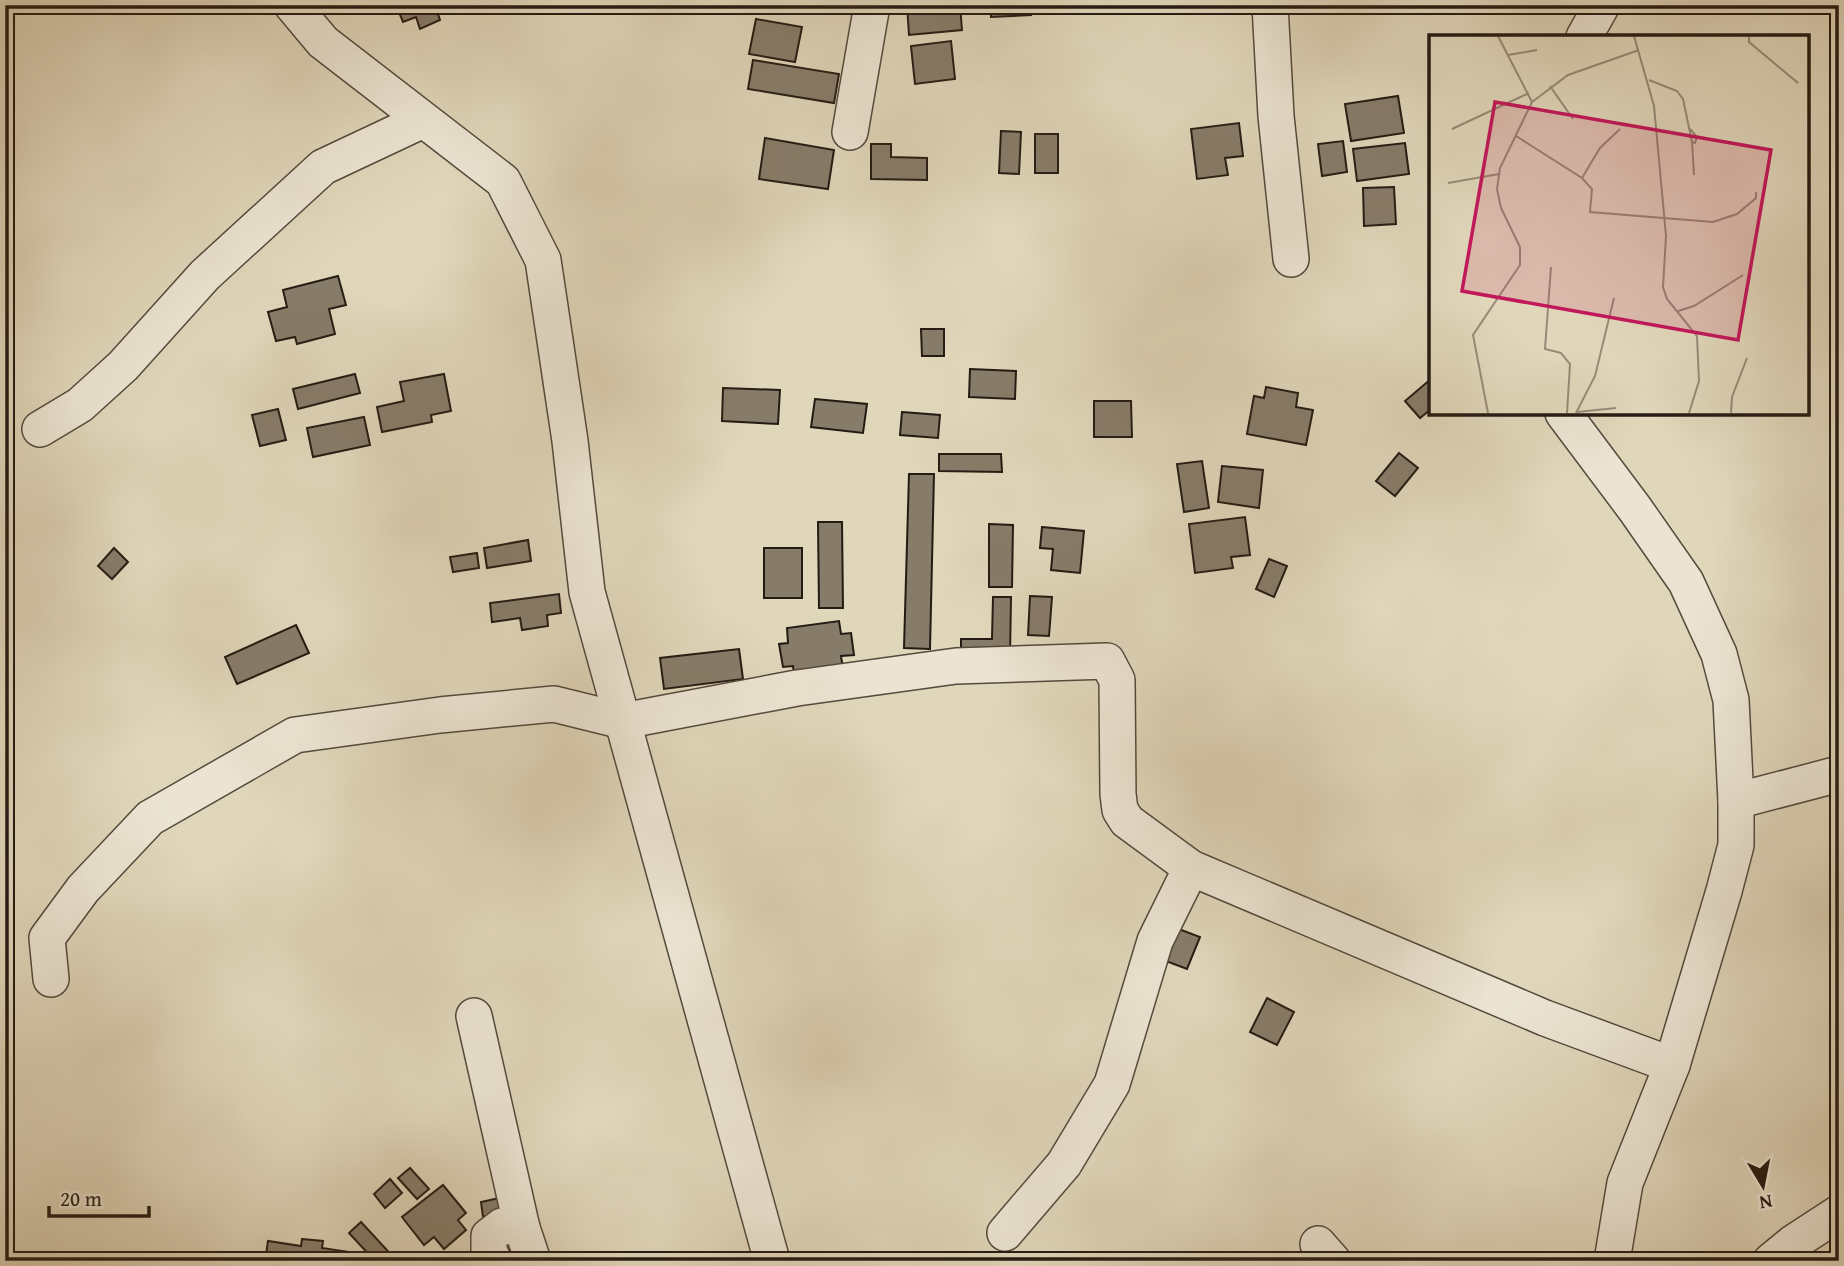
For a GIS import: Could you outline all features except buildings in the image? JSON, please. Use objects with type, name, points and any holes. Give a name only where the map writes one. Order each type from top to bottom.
[{"type":"street","points":[[292,5],[323,42],[503,181],[543,260],[570,440],[587,592],[772,1261]]},
{"type":"street","points":[[850,132],[872,5]]},
{"type":"street","points":[[1270,5],[1276,116],[1291,259]]},
{"type":"street","points":[[1585,35],[1602,5]]},
{"type":"street","points":[[40,429],[80,405],[114,374],[205,275],[323,167],[423,120]]},
{"type":"street","points":[[1564,415],[1686,582],[1718,654],[1731,700],[1736,845],[1672,1065],[1625,1183],[1612,1261]]},
{"type":"street","points":[[51,979],[47,938],[83,889],[150,818],[295,735],[440,715],[554,704],[623,721],[797,688],[956,666],[1107,661],[1117,680],[1120,810],[1126,821],[1191,868],[1545,1018],[1672,1065]]},
{"type":"street","points":[[1736,801],[1839,774]]},
{"type":"street","points":[[1005,1233],[1064,1164],[1112,1084],[1156,941],[1191,868]]},
{"type":"street","points":[[474,1016],[522,1228],[533,1261]]},
{"type":"street","points":[[1771,1261],[1839,1213]]},
{"type":"street","points":[[484,1257],[489,1236],[502,1226],[522,1228]]}]
